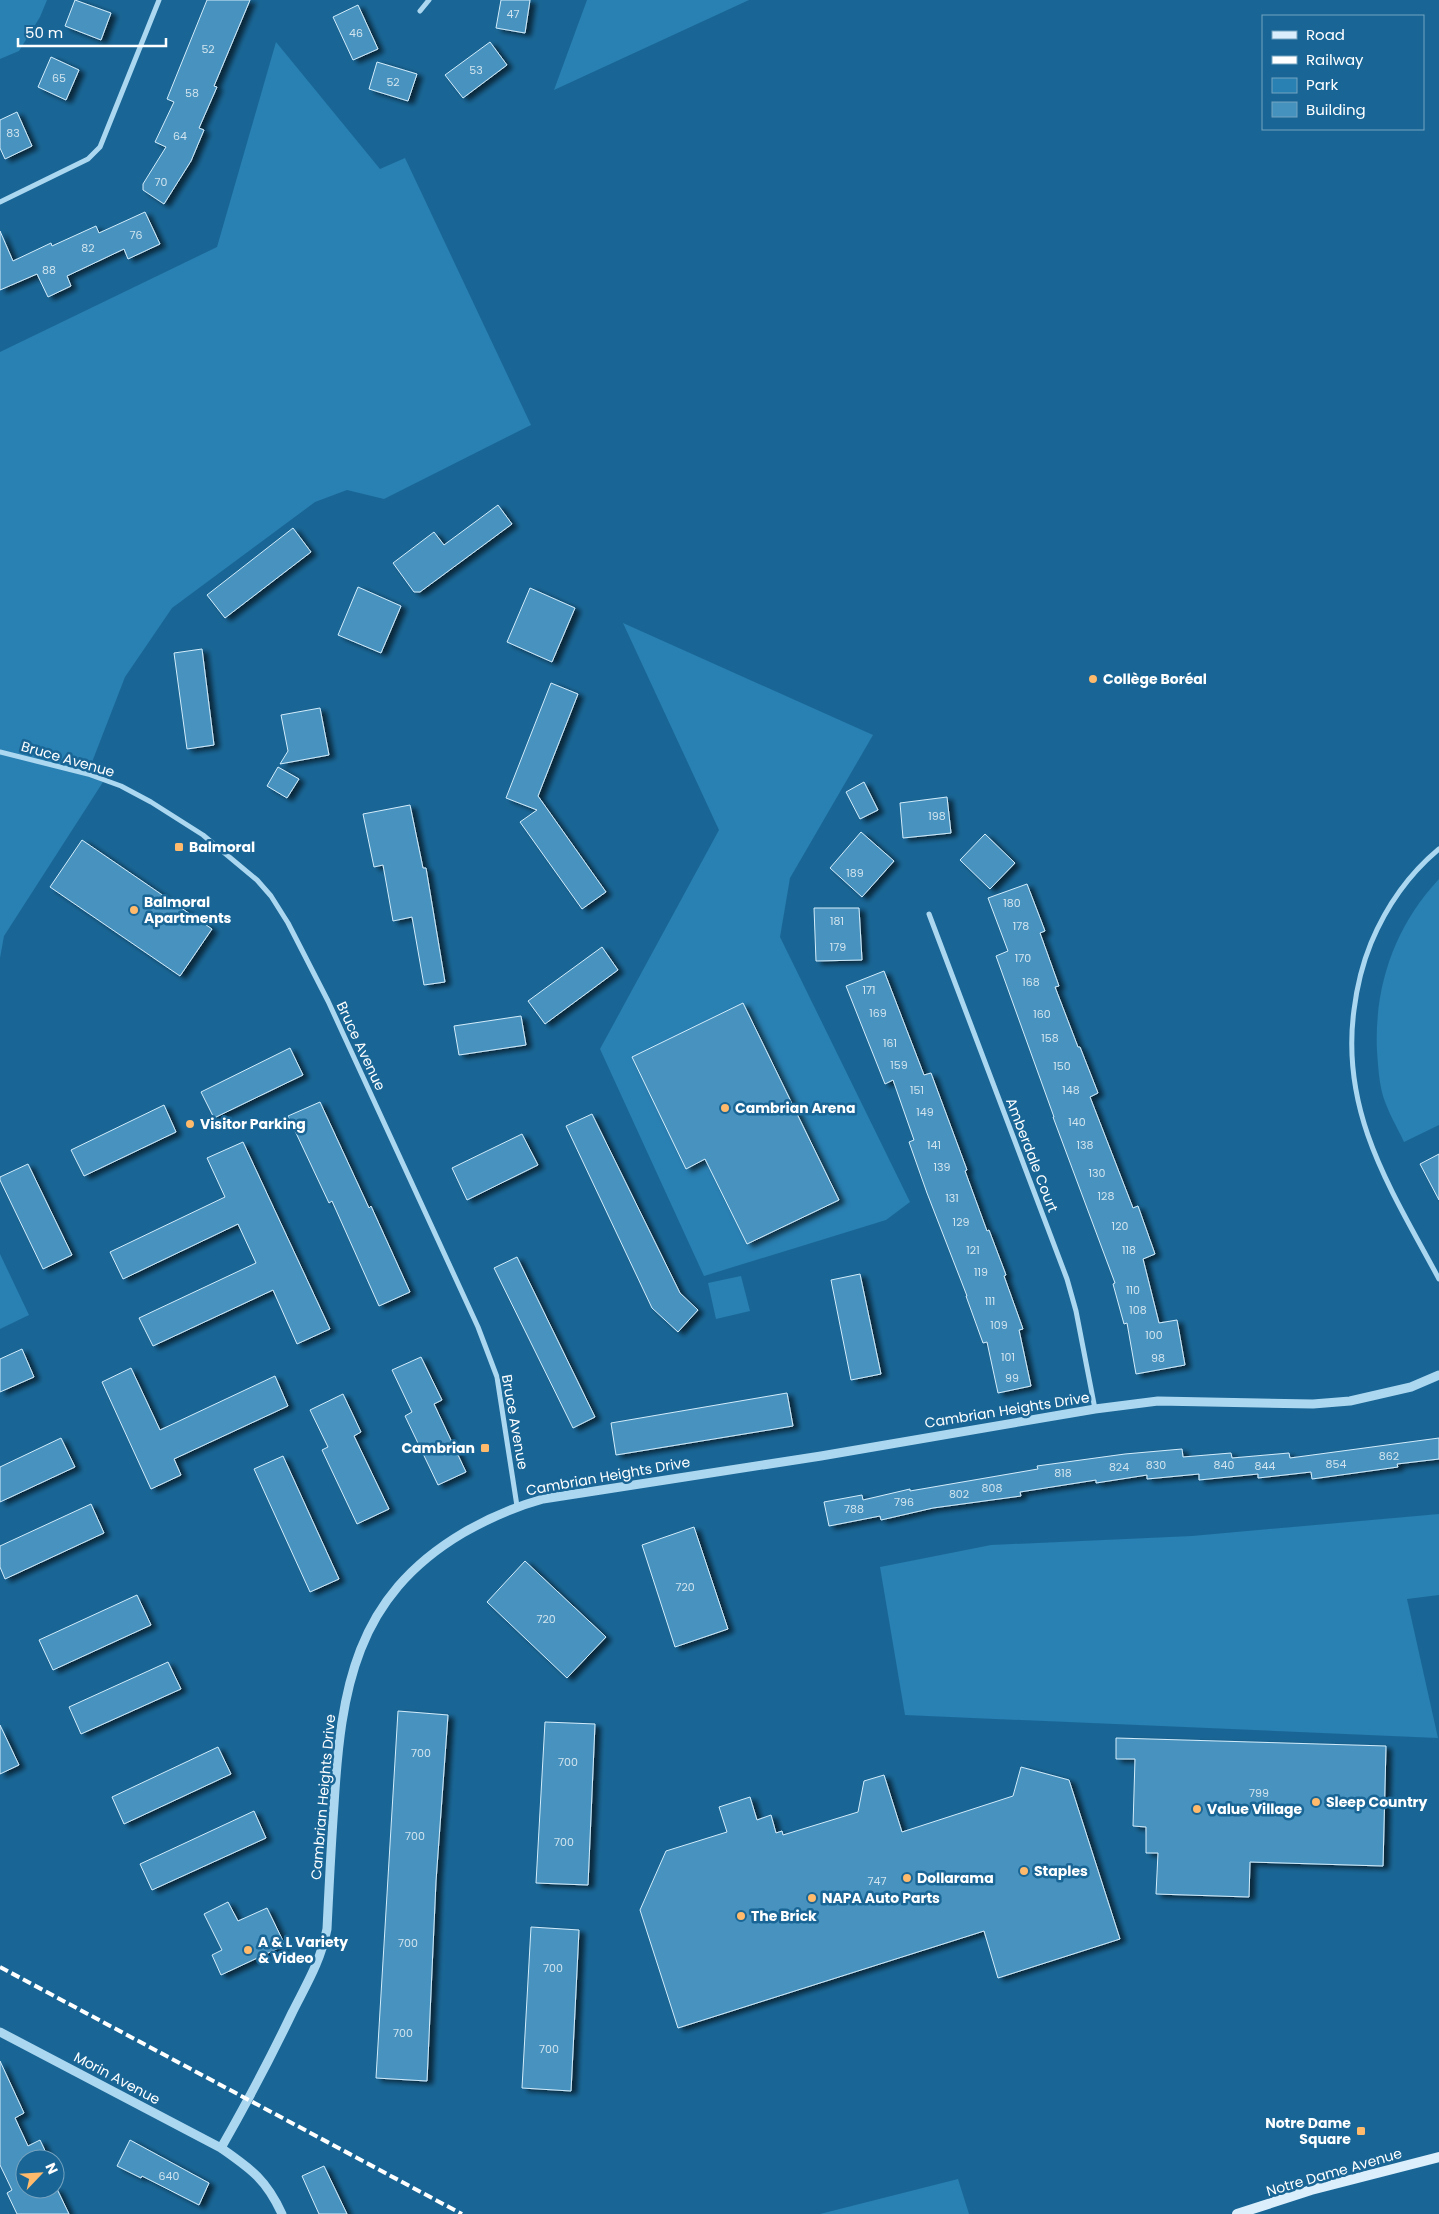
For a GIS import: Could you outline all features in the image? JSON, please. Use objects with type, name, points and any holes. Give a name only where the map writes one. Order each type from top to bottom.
[{"type":"main road","name":"Notre Dame Avenue","points":[[1237,2214],[1311,2190],[1439,2157]]},
{"type":"street","points":[[0,202],[88,159],[100,147],[159,0]]},
{"type":"street","points":[[420,11],[429,0]]},
{"type":"street","name":"Bruce Avenue","points":[[0,752],[88,774],[121,786],[151,802],[209,840],[257,880],[271,896],[288,923],[328,1001],[478,1327],[497,1377],[517,1506]]},
{"type":"street","points":[[1439,849],[1407,881],[1380,920],[1358,981],[1350,1048],[1353,1082],[1360,1111],[1381,1170],[1439,1279]]},
{"type":"street","name":"Amberdale Court","points":[[929,914],[1067,1280],[1076,1311],[1095,1409]]},
{"type":"street","name":"Cambrian Heights Drive","points":[[221,2148],[274,2051],[316,1968],[322,1952],[326,1929],[341,1726],[352,1671],[361,1647],[376,1615],[391,1593],[411,1572],[453,1539],[517,1506],[543,1499],[821,1456],[1095,1409],[1158,1401],[1313,1404],[1350,1401],[1411,1387],[1439,1375]]},
{"type":"street","name":"Morin Avenue","points":[[0,2032],[221,2148],[253,2171],[267,2186],[282,2214]]},
{"type":"green space","points":[[0,0],[47,0],[40,17],[19,51],[0,59]]},
{"type":"green space","points":[[587,0],[749,0],[554,90]]},
{"type":"green space","points":[[276,42],[380,169],[405,158],[531,425],[384,499],[347,490],[315,502],[172,608],[125,677],[87,775],[103,782],[4,936],[0,958],[0,352],[217,247]]},
{"type":"green space","points":[[623,623],[873,735],[790,878],[780,937],[910,1202],[886,1220],[704,1276],[600,1049],[719,830]]},
{"type":"green space","points":[[1439,879],[1439,1125],[1404,1142],[1387,1108],[1379,1074],[1377,1027],[1379,1003],[1390,958],[1399,937],[1410,917]]},
{"type":"green space","points":[[0,1254],[29,1315],[0,1329]]},
{"type":"green space","points":[[741,1276],[750,1311],[716,1319],[708,1283]]},
{"type":"green space","points":[[1439,1514],[1439,1595],[1407,1599],[1438,1738],[905,1715],[880,1567],[991,1545],[1192,1536]]},
{"type":"green space","points":[[958,2179],[969,2214],[820,2214]]},
{"type":"building","points":[[75,0],[111,13],[101,40],[65,26]]},
{"type":"building","points":[[207,0],[250,0],[214,86],[217,87],[199,128],[204,130],[191,161],[164,204],[143,190],[143,184],[166,147],[155,142],[174,102],[167,99]]},
{"type":"building","points":[[501,0],[530,0],[525,33],[496,28]]},
{"type":"building","points":[[358,5],[378,49],[353,60],[333,17]]},
{"type":"building","points":[[490,42],[507,65],[463,98],[445,75]]},
{"type":"building","points":[[51,57],[79,70],[66,100],[38,87]]},
{"type":"building","points":[[377,62],[417,74],[408,101],[369,89]]},
{"type":"building","points":[[17,112],[32,146],[5,159],[0,148],[0,120]]},
{"type":"building","points":[[145,212],[160,244],[128,259],[124,249],[67,276],[71,286],[48,297],[37,274],[0,290],[0,231],[13,261],[51,243],[52,246],[96,226],[99,233]]},
{"type":"building","points":[[498,505],[512,524],[420,592],[414,592],[393,563],[434,532],[444,545]]},
{"type":"building","points":[[293,528],[311,552],[225,618],[207,595]]},
{"type":"building","points":[[358,587],[401,606],[381,653],[338,635]]},
{"type":"building","points":[[530,588],[575,608],[552,662],[507,642]]},
{"type":"building","points":[[202,649],[214,745],[187,749],[174,653]]},
{"type":"building","points":[[551,683],[578,694],[538,796],[606,892],[582,909],[520,822],[537,810],[506,798]]},
{"type":"building","points":[[320,708],[329,755],[280,764],[288,751],[281,715]]},
{"type":"building","points":[[278,767],[299,779],[287,798],[267,786]]},
{"type":"building","points":[[864,782],[878,810],[860,819],[846,792]]},
{"type":"building","points":[[947,797],[951,833],[903,838],[900,803]]},
{"type":"building","points":[[410,805],[423,868],[426,868],[445,982],[424,985],[412,917],[393,921],[383,865],[374,867],[363,814]]},
{"type":"building","points":[[861,832],[894,861],[862,897],[830,868]]},
{"type":"building","points":[[985,834],[1015,863],[990,889],[960,860]]},
{"type":"building","name":"Balmoral Apartments","points":[[82,840],[212,929],[180,976],[50,887]]},
{"type":"building","points":[[1027,884],[1045,931],[1040,933],[1059,986],[1055,987],[1098,1093],[1090,1097],[1133,1208],[1138,1206],[1155,1254],[1143,1259],[1159,1323],[1177,1320],[1185,1365],[1136,1374],[1127,1323],[1124,1324],[1113,1284],[1115,1283],[996,956],[1008,951],[988,898]]},
{"type":"building","points":[[814,908],[859,908],[862,960],[816,961]]},
{"type":"building","points":[[602,947],[618,970],[545,1024],[528,1001]]},
{"type":"building","points":[[884,971],[924,1075],[931,1073],[967,1170],[965,1171],[987,1231],[989,1230],[1006,1275],[1004,1276],[1023,1329],[1019,1330],[1031,1386],[998,1393],[987,1342],[983,1343],[927,1193],[909,1142],[914,1140],[893,1080],[885,1084],[846,986]]},
{"type":"building","name":"Cambrian Arena","points":[[743,1003],[839,1200],[747,1244],[705,1159],[686,1169],[632,1057]]},
{"type":"building","points":[[521,1016],[526,1045],[459,1055],[454,1026]]},
{"type":"building","points":[[290,1048],[303,1075],[214,1118],[201,1092]]},
{"type":"building","points":[[320,1102],[369,1208],[371,1206],[410,1292],[379,1306],[332,1201],[329,1203],[288,1116]]},
{"type":"building","points":[[164,1105],[176,1132],[84,1176],[71,1150]]},
{"type":"building","points":[[592,1114],[680,1293],[698,1310],[678,1332],[652,1308],[566,1126]]},
{"type":"building","points":[[522,1134],[538,1165],[467,1200],[452,1168]]},
{"type":"building","points":[[243,1142],[330,1329],[297,1344],[273,1290],[153,1346],[139,1318],[256,1263],[238,1224],[123,1279],[110,1252],[225,1197],[207,1158]]},
{"type":"building","points":[[1439,1154],[1439,1200],[1420,1164]]},
{"type":"building","points":[[28,1164],[72,1255],[43,1269],[0,1180],[0,1177]]},
{"type":"building","points":[[517,1257],[595,1417],[573,1428],[494,1268]]},
{"type":"building","points":[[860,1274],[881,1374],[851,1380],[831,1280]]},
{"type":"building","points":[[22,1349],[34,1377],[0,1392],[0,1359]]},
{"type":"building","points":[[421,1357],[442,1400],[434,1404],[466,1472],[438,1485],[405,1416],[412,1412],[392,1370]]},
{"type":"building","points":[[131,1368],[160,1430],[275,1376],[288,1406],[174,1459],[181,1475],[151,1489],[102,1382]]},
{"type":"building","points":[[787,1393],[793,1426],[616,1455],[611,1423]]},
{"type":"building","points":[[343,1394],[361,1432],[354,1436],[389,1509],[357,1524],[322,1450],[328,1447],[310,1410]]},
{"type":"building","points":[[61,1438],[75,1467],[0,1502],[0,1467]]},
{"type":"building","points":[[1439,1438],[1439,1459],[1397,1464],[1398,1467],[1312,1479],[1311,1472],[1258,1478],[1258,1474],[1199,1480],[1199,1474],[1147,1479],[1147,1475],[1096,1483],[1096,1480],[1020,1492],[1021,1496],[933,1508],[881,1520],[880,1516],[829,1526],[824,1502],[862,1495],[863,1500],[910,1489],[910,1491],[1038,1469],[1037,1466],[1125,1454],[1182,1449],[1183,1457],[1231,1453],[1232,1458],[1289,1453],[1290,1458]]},
{"type":"building","points":[[283,1456],[339,1579],[310,1592],[254,1469]]},
{"type":"building","points":[[91,1504],[104,1533],[5,1579],[0,1567],[0,1546]]},
{"type":"building","points":[[694,1527],[728,1629],[675,1647],[642,1545]]},
{"type":"building","points":[[525,1561],[606,1637],[567,1678],[487,1602]]},
{"type":"building","points":[[137,1595],[151,1625],[53,1670],[39,1640]]},
{"type":"building","points":[[168,1662],[181,1689],[81,1734],[69,1707]]},
{"type":"building","points":[[398,1711],[448,1715],[436,1881],[427,2081],[376,2078]]},
{"type":"building","points":[[545,1722],[595,1724],[588,1885],[536,1883]]},
{"type":"building","points":[[0,1725],[19,1765],[0,1774]]},
{"type":"building","points":[[1116,1738],[1386,1746],[1383,1866],[1250,1862],[1249,1897],[1156,1894],[1158,1853],[1146,1853],[1146,1827],[1133,1826],[1135,1759],[1116,1759]]},
{"type":"building","points":[[218,1747],[231,1774],[124,1824],[112,1797]]},
{"type":"building","points":[[1021,1767],[1069,1780],[1120,1939],[998,1978],[984,1931],[678,2028],[640,1910],[666,1851],[727,1832],[719,1807],[750,1797],[757,1820],[771,1815],[776,1833],[782,1831],[783,1835],[858,1812],[864,1781],[884,1775],[902,1832],[1013,1796]]},
{"type":"building","points":[[254,1811],[266,1838],[152,1890],[140,1864]]},
{"type":"building","points":[[228,1902],[238,1921],[267,1908],[285,1945],[221,1975],[212,1955],[222,1950],[204,1914]]},
{"type":"building","points":[[531,1927],[579,1930],[571,2091],[522,2088]]},
{"type":"building","points":[[0,2061],[24,2113],[15,2118],[28,2146],[40,2140],[44,2149],[15,2149],[15,2199],[62,2199],[69,2214],[17,2214],[7,2193],[12,2190],[0,2165]]},
{"type":"building","points":[[130,2140],[209,2183],[199,2205],[142,2176],[141,2178],[117,2166]]},
{"type":"building","points":[[324,2166],[347,2214],[319,2214],[302,2176]]},
{"type":"railway","points":[[0,1967],[462,2214]]},
{"type":"place","name":"Collège Boréal","points":[[1093,679]]},
{"type":"place","name":"Balmoral","points":[[179,847]]},
{"type":"place","name":"Balmoral Apartments","points":[[134,910]]},
{"type":"place","name":"Cambrian Arena","points":[[725,1108]]},
{"type":"place","name":"Visitor Parking","points":[[190,1124]]},
{"type":"place","name":"Cambrian","points":[[485,1448]]},
{"type":"place","name":"Sleep Country","points":[[1316,1802]]},
{"type":"place","name":"Value Village","points":[[1197,1809]]},
{"type":"place","name":"Staples","points":[[1024,1871]]},
{"type":"place","name":"Dollarama","points":[[907,1878]]},
{"type":"place","name":"NAPA Auto Parts","points":[[812,1898]]},
{"type":"place","name":"The Brick","points":[[741,1916]]},
{"type":"place","name":"A & L Variety & Video","points":[[248,1950]]},
{"type":"place","name":"Notre Dame Square","points":[[1361,2131]]}]
